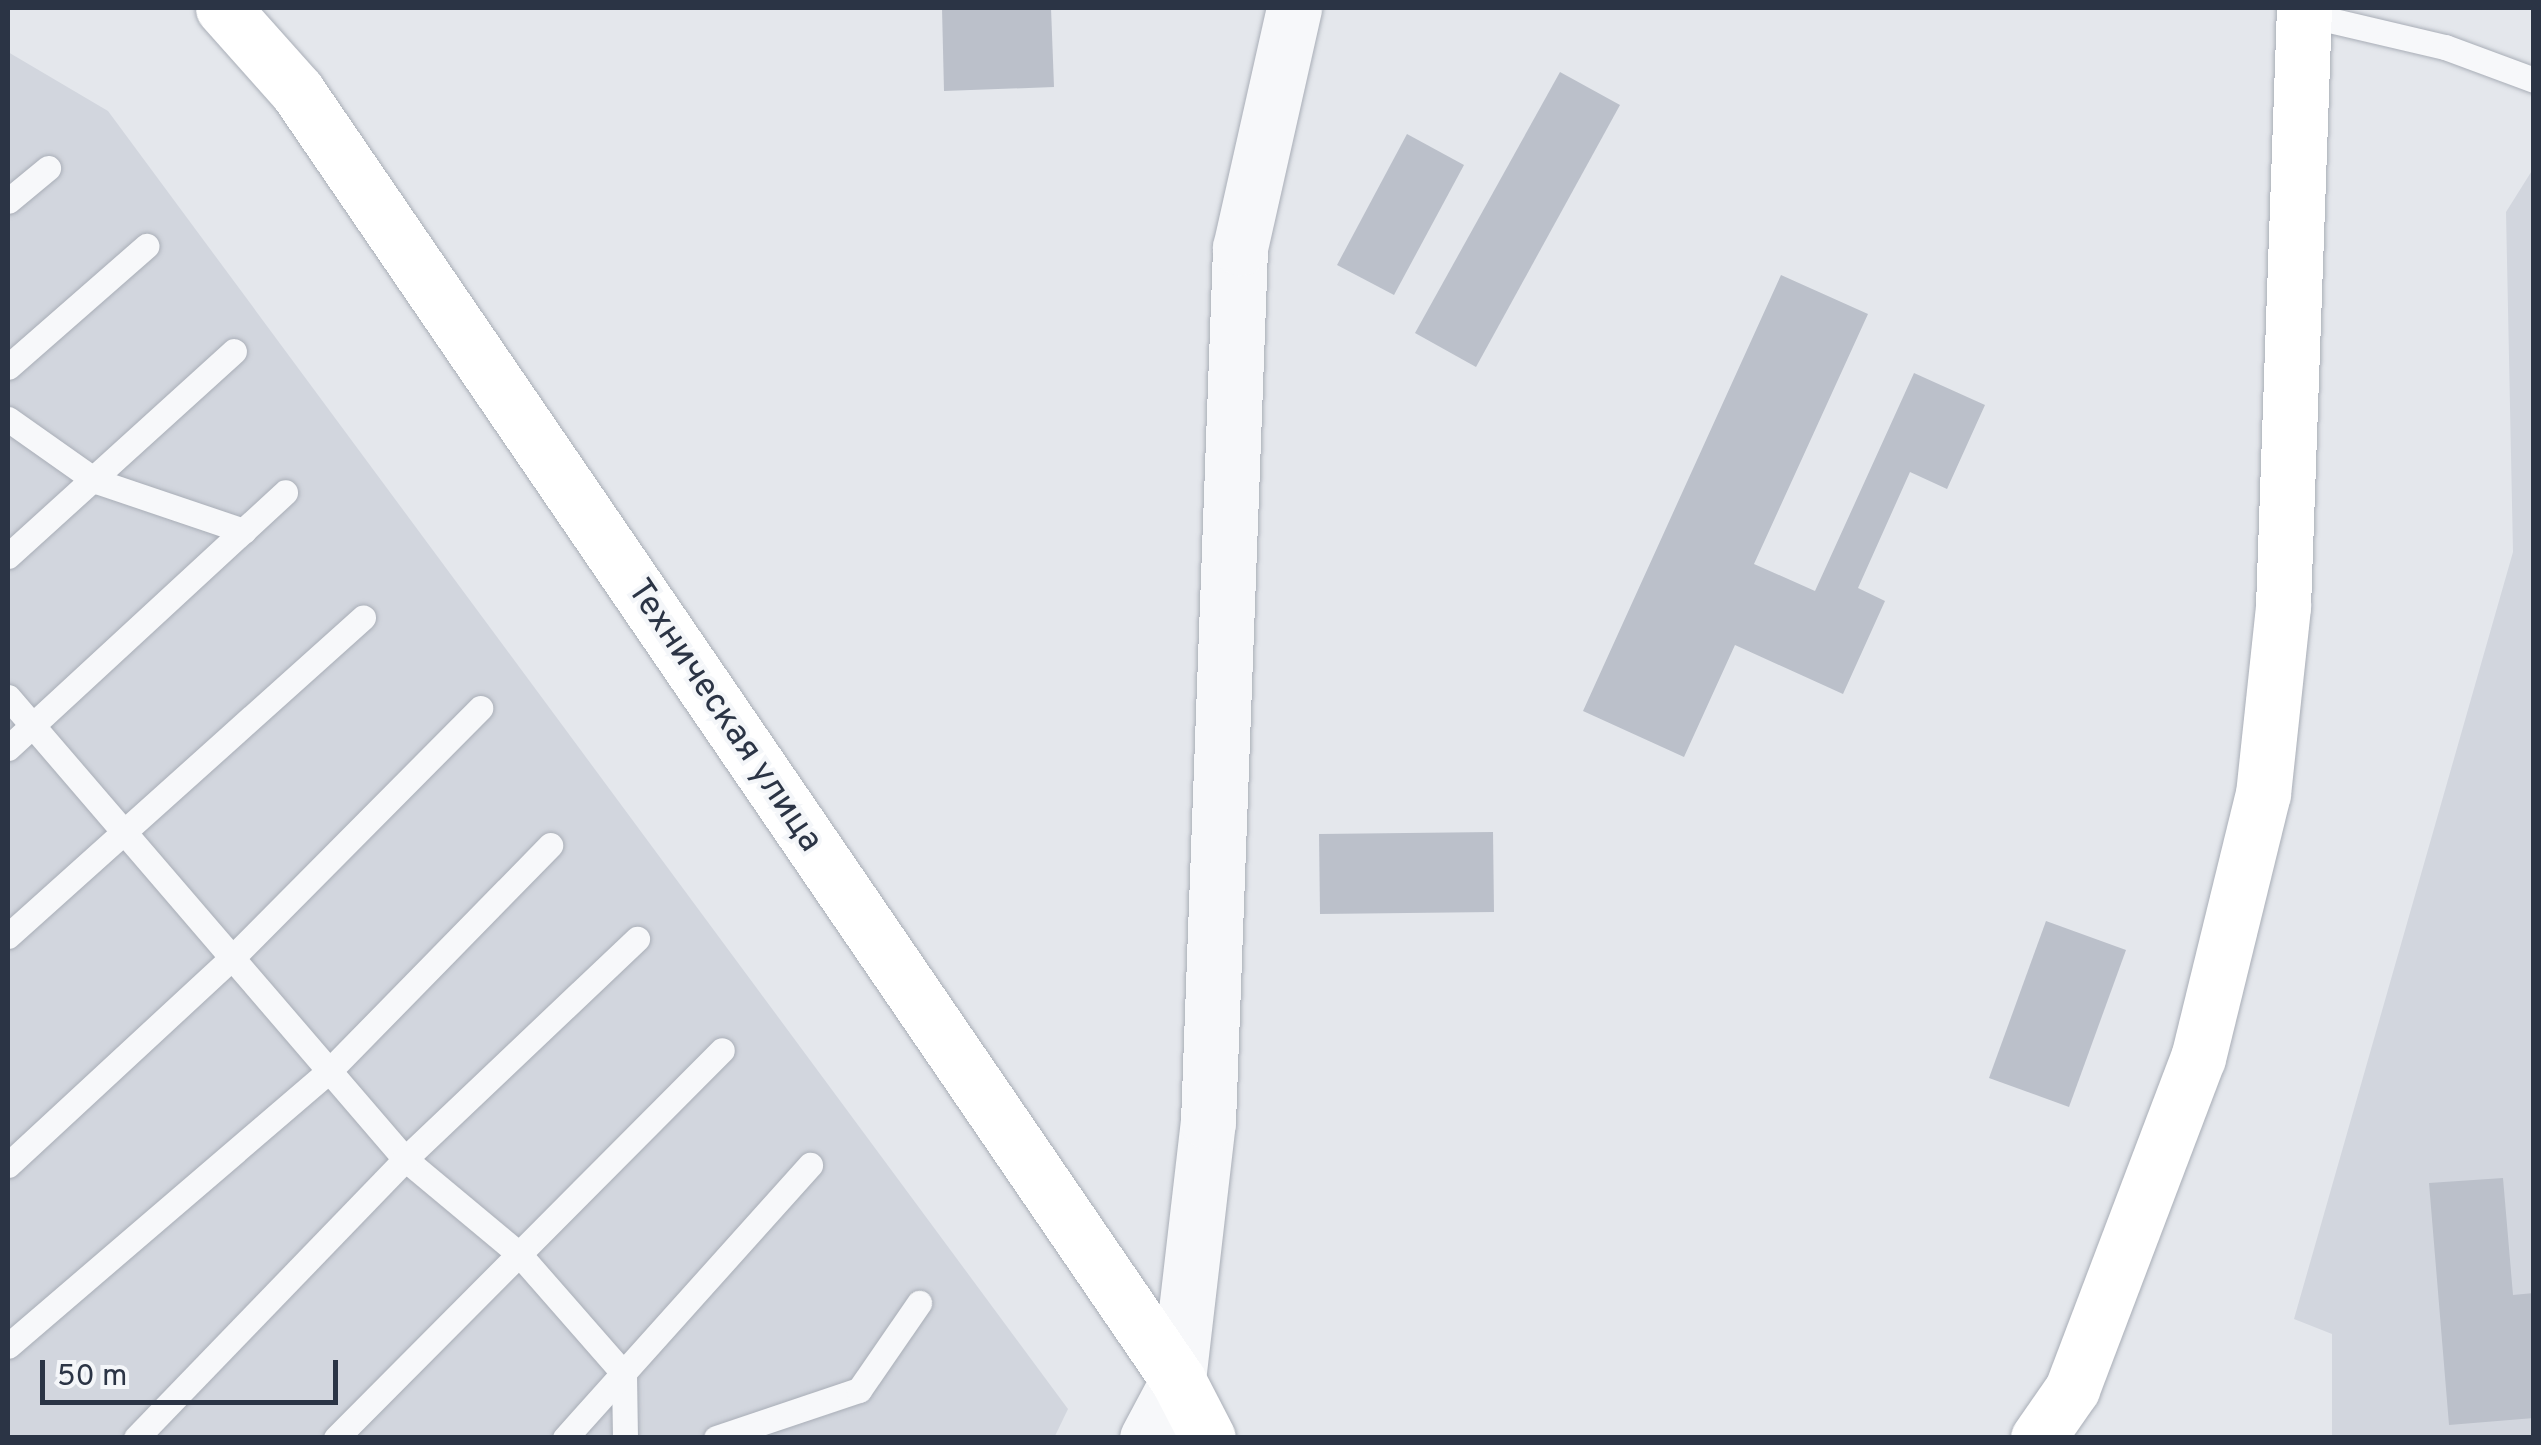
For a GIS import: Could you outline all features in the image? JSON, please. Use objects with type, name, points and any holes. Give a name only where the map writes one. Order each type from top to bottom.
[{"type":"main road","name":"Техническая улица","points":[[224,8],[297,91],[1178,1380],[1208,1438]]},
{"type":"main road","points":[[2038,1438],[2072,1389],[2198,1058],[2264,794],[2283,606],[2303,10]]},
{"type":"street","points":[[1148,1438],[1178,1380],[1208,1122],[1240,248],[1294,8]]},
{"type":"lane","points":[[2303,10],[2444,47],[2534,80]]},
{"type":"lane","points":[[8,201],[48,168]]},
{"type":"lane","points":[[8,367],[146,246]]},
{"type":"lane","points":[[8,556],[96,481],[234,351]]},
{"type":"lane","points":[[8,419],[96,481],[244,531]]},
{"type":"lane","points":[[8,748],[285,492]]},
{"type":"lane","points":[[8,936],[363,618]]},
{"type":"lane","points":[[8,697],[332,1068],[404,1159],[519,1254],[624,1374],[625,1438]]},
{"type":"lane","points":[[8,1166],[233,957],[480,708]]},
{"type":"lane","points":[[8,1346],[332,1068],[550,845]]},
{"type":"lane","points":[[136,1438],[404,1159],[637,939]]},
{"type":"lane","points":[[336,1438],[722,1050]]},
{"type":"lane","points":[[564,1438],[810,1164]]},
{"type":"lane","points":[[716,1438],[858,1390],[919,1303]]},
{"type":"shaded area","points":[[8,52],[108,111],[1068,1409],[1054,1438],[8,1438]]},
{"type":"shaded area","points":[[2533,169],[2533,1437],[2332,1437],[2332,1334],[2294,1319],[2513,552],[2506,212]]},
{"type":"building","points":[[942,8],[1051,8],[1054,87],[944,91]]},
{"type":"building","points":[[1560,72],[1620,105],[1476,367],[1415,333]]},
{"type":"building","points":[[1407,134],[1464,165],[1394,295],[1337,265]]},
{"type":"building","points":[[1781,275],[1868,314],[1754,564],[1815,591],[1914,373],[1985,405],[1947,489],[1910,472],[1858,588],[1885,601],[1843,694],[1735,645],[1684,757],[1583,711]]},
{"type":"building","points":[[1493,832],[1494,912],[1320,914],[1319,834]]},
{"type":"building","points":[[2046,921],[2126,950],[2069,1107],[1989,1078]]},
{"type":"building","points":[[2503,1178],[2513,1295],[2534,1293],[2534,1418],[2449,1425],[2429,1183]]}]
